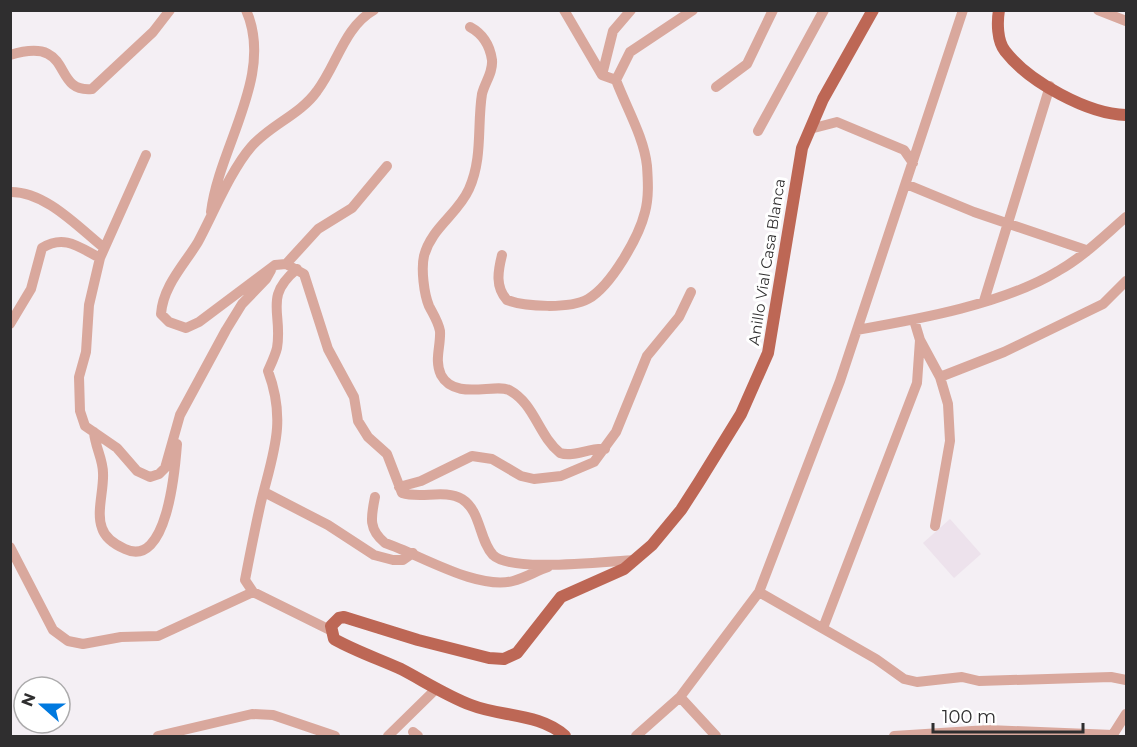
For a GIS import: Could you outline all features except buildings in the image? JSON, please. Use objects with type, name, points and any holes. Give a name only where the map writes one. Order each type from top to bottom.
[{"type":"main road","name":"Anillo Vial Casa Blanca","points":[[330,630],[334,621],[344,617],[418,640],[489,658],[504,659],[517,653],[561,597],[612,575],[635,560],[681,510],[741,414],[768,353],[775,325],[802,148],[823,99],[873,10]]},
{"type":"main road","points":[[999,10],[999,34],[1004,50],[1024,70],[1081,105],[1109,115],[1126,116]]},
{"type":"main road","points":[[330,630],[334,639],[340,643],[487,711],[543,722],[556,728],[565,736]]},
{"type":"street","points":[[10,55],[35,49],[44,50],[56,60],[67,79],[75,87],[82,90],[92,89],[153,32],[170,10]]},
{"type":"street","points":[[210,218],[214,187],[249,88],[253,66],[254,29],[246,10]]},
{"type":"street","points":[[280,264],[200,322],[186,328],[169,322],[161,314],[162,303],[174,278],[252,146],[288,120],[317,92],[358,15],[374,10]]},
{"type":"street","points":[[502,255],[498,275],[501,293],[513,302],[537,306],[587,300],[598,292],[625,255],[645,215],[647,173],[638,133],[616,80],[602,75],[564,10]]},
{"type":"street","points":[[602,75],[606,49],[613,31],[631,10]]},
{"type":"street","points":[[616,80],[630,52],[693,10]]},
{"type":"street","points":[[716,87],[747,64],[773,10]]},
{"type":"street","points":[[758,131],[824,10]]},
{"type":"street","points":[[636,736],[680,697],[759,592],[840,381],[963,10]]},
{"type":"street","points":[[1098,10],[1126,21]]},
{"type":"street","points":[[470,27],[486,41],[492,67],[483,92],[481,135],[470,188],[454,212],[432,237],[424,258],[427,298],[439,329],[438,365],[442,377],[460,388],[481,391],[503,388],[518,396],[531,409],[546,436],[560,453],[572,454],[594,448],[605,449]]},
{"type":"street","points":[[984,301],[1010,224],[1050,86]]},
{"type":"street","points":[[810,129],[837,122],[904,150],[913,163]]},
{"type":"street","points":[[146,155],[99,258],[88,305],[86,352],[79,377],[80,411],[86,426],[117,448],[137,471],[150,477],[159,474],[165,468],[180,415],[225,330],[242,304],[318,229],[352,208],[387,166]]},
{"type":"street","points":[[906,184],[1086,250]]},
{"type":"street","points":[[10,192],[19,192],[42,202],[103,247]]},
{"type":"street","points":[[857,330],[914,320],[984,301],[1041,281],[1077,260],[1126,218]]},
{"type":"street","points":[[10,324],[31,289],[42,248],[53,241],[66,241],[99,258]]},
{"type":"street","points":[[280,264],[297,269],[308,282],[313,310],[328,349],[354,396],[358,422],[368,437],[387,454],[402,494],[410,496],[443,495],[461,499],[471,509],[493,555],[503,562],[554,565],[635,560]]},
{"type":"street","points":[[297,269],[285,279],[276,296],[277,348],[268,371],[276,393],[278,419],[272,468],[264,492],[245,580],[253,592],[330,630]]},
{"type":"street","points":[[940,377],[1004,352],[1103,304],[1126,281]]},
{"type":"street","points":[[399,487],[421,481],[472,456],[492,459],[521,476],[534,479],[561,476],[594,462],[605,449],[628,408],[647,356],[679,317],[691,292]]},
{"type":"street","points":[[914,320],[920,340],[940,377],[948,404],[950,441],[935,526]]},
{"type":"street","points":[[823,628],[917,383],[920,340]]},
{"type":"street","points":[[94,432],[103,471],[100,526],[113,542],[136,553],[144,552],[155,543],[162,525],[173,481],[177,445],[175,432]]},
{"type":"street","points":[[264,492],[328,525],[374,555],[403,560],[413,553]]},
{"type":"street","points":[[375,497],[371,517],[375,535],[385,543],[462,575],[493,582],[512,581],[554,565]]},
{"type":"street","points":[[10,547],[53,630],[68,641],[83,644],[121,637],[158,636],[253,592]]},
{"type":"street","points":[[759,592],[823,628],[904,679],[916,682],[962,677],[979,681],[1111,677],[1126,680]]},
{"type":"street","points":[[388,736],[437,688]]},
{"type":"street","points":[[680,697],[716,736]]},
{"type":"street","points":[[158,736],[252,714],[273,715],[335,736]]},
{"type":"street","points":[[894,736],[988,730],[1113,736],[1126,714]]},
{"type":"street","points":[[202,736],[203,724]]},
{"type":"shaded area","points":[[950,519],[981,554],[954,578],[923,543]]}]
